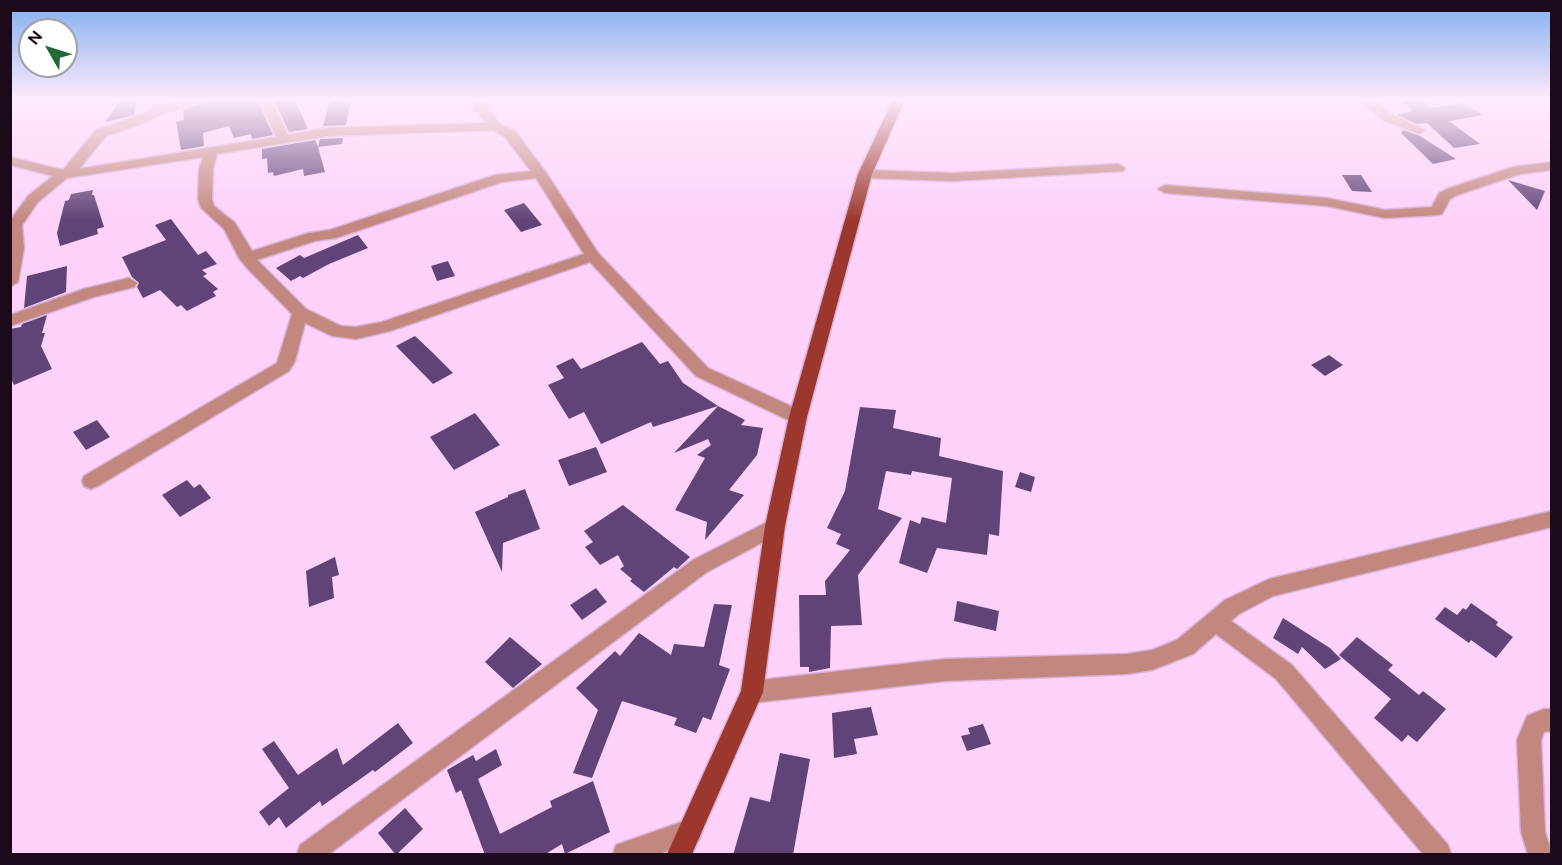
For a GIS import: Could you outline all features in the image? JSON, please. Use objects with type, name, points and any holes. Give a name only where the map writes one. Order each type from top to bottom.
[{"type":"main road","points":[[679,855],[752,692],[776,526],[798,417],[865,174],[880,140]]},
{"type":"street","points":[[10,282],[16,248],[15,225],[33,200],[65,173],[94,140]]},
{"type":"street","points":[[10,161],[65,173],[86,172],[271,140]]},
{"type":"street","points":[[515,140],[540,174],[593,256],[702,372],[798,417]]},
{"type":"street","points":[[212,152],[206,169],[205,199],[208,208],[231,226],[246,258],[300,313],[338,332],[356,333],[384,327],[593,256]]},
{"type":"street","points":[[1165,189],[1319,201],[1385,214],[1437,211],[1447,194],[1507,173],[1551,166]]},
{"type":"street","points":[[865,174],[953,177],[1118,168]]},
{"type":"street","points":[[246,258],[314,236],[331,235],[500,178],[540,174]]},
{"type":"street","points":[[10,321],[72,299],[129,283]]},
{"type":"street","points":[[91,481],[283,367],[287,361],[300,313]]},
{"type":"street","points":[[752,692],[945,670],[1127,664],[1152,660],[1185,647],[1232,607],[1269,588],[1551,519]]},
{"type":"street","points":[[316,852],[700,566],[776,526]]},
{"type":"street","points":[[1215,621],[1284,672],[1438,855]]},
{"type":"street","points":[[1540,855],[1533,832],[1529,740],[1535,724],[1551,720]]},
{"type":"street","points":[[625,855],[690,831]]},
{"type":"building","points":[[179,140],[204,140],[204,146],[181,150]]},
{"type":"building","points":[[315,140],[325,172],[304,176],[303,169],[274,176],[273,172],[268,173],[267,158],[262,159],[262,149]]},
{"type":"building","points":[[320,140],[343,140],[342,144],[318,147]]},
{"type":"building","points":[[1409,140],[1427,140],[1456,159],[1433,164]]},
{"type":"building","points":[[1446,140],[1475,140],[1480,144],[1454,148]]},
{"type":"building","points":[[1342,175],[1361,175],[1372,192],[1352,191]]},
{"type":"building","points":[[1508,180],[1545,191],[1537,210]]},
{"type":"building","points":[[93,190],[92,195],[94,195],[104,227],[97,229],[98,234],[60,246],[57,233],[65,201],[69,200],[71,194]]},
{"type":"building","points":[[524,203],[542,225],[521,232],[504,210]]},
{"type":"building","points":[[171,219],[198,255],[206,251],[217,264],[202,270],[207,274],[203,276],[218,289],[213,292],[216,296],[187,311],[181,305],[177,307],[160,290],[143,298],[137,287],[139,283],[132,277],[122,257],[166,240],[155,225]]},
{"type":"building","points":[[358,235],[368,248],[329,264],[303,278],[300,276],[291,281],[276,268],[300,255],[304,258]]},
{"type":"building","points":[[448,261],[455,276],[437,281],[431,266]]},
{"type":"building","points":[[67,266],[66,292],[24,308],[27,276]]},
{"type":"building","points":[[47,315],[41,346],[52,369],[14,385],[10,376],[10,329],[21,327],[22,324]]},
{"type":"building","points":[[415,336],[453,373],[433,384],[396,346]]},
{"type":"building","points":[[642,342],[660,364],[668,361],[683,383],[718,406],[653,427],[651,422],[601,444],[584,412],[569,419],[548,385],[564,378],[556,366],[573,358],[581,369]]},
{"type":"building","points":[[1329,355],[1343,365],[1325,376],[1311,365]]},
{"type":"building","points":[[718,406],[745,420],[741,425],[763,428],[757,455],[729,490],[744,495],[705,540],[707,522],[675,510],[705,458],[697,455],[711,445],[708,439],[674,453]]},
{"type":"building","points":[[860,407],[896,410],[893,428],[941,438],[939,456],[1003,471],[999,536],[989,534],[987,555],[937,548],[927,573],[899,563],[910,520],[920,524],[922,517],[946,523],[952,478],[912,471],[911,475],[886,471],[878,509],[902,518],[858,575],[862,625],[831,626],[830,668],[809,672],[809,667],[800,667],[799,595],[826,595],[825,581],[850,550],[836,544],[841,534],[827,528],[845,491]]},
{"type":"building","points":[[475,413],[500,445],[454,470],[430,437]]},
{"type":"building","points":[[97,420],[110,437],[86,450],[73,432]]},
{"type":"building","points":[[596,447],[607,472],[569,486],[558,460]]},
{"type":"building","points":[[1020,472],[1035,477],[1031,492],[1015,487]]},
{"type":"building","points":[[187,480],[194,488],[200,484],[211,498],[180,517],[162,495]]},
{"type":"building","points":[[525,489],[540,529],[503,543],[502,572],[475,512]]},
{"type":"building","points":[[623,505],[690,557],[644,592],[620,569],[624,566],[618,555],[600,565],[585,547],[593,542],[584,531]]},
{"type":"building","points":[[335,557],[339,575],[332,577],[334,598],[309,607],[306,571]]},
{"type":"building","points":[[596,588],[607,602],[582,620],[570,605]]},
{"type":"building","points":[[957,601],[999,611],[996,631],[954,621]]},
{"type":"building","points":[[1471,603],[1498,622],[1496,625],[1513,637],[1496,658],[1471,640],[1469,643],[1435,619],[1445,607],[1457,615],[1463,608],[1466,610]]},
{"type":"building","points":[[714,604],[732,605],[719,665],[730,669],[711,720],[703,717],[696,733],[674,725],[677,718],[622,701],[592,778],[573,773],[598,710],[576,688],[615,651],[620,656],[639,633],[671,655],[674,644],[704,647]]},
{"type":"building","points":[[1283,618],[1330,648],[1341,659],[1325,669],[1302,647],[1298,654],[1273,638]]},
{"type":"building","points":[[510,637],[542,664],[513,688],[485,662]]},
{"type":"building","points":[[1357,637],[1393,665],[1388,670],[1419,695],[1423,691],[1446,709],[1417,742],[1408,735],[1402,742],[1374,718],[1391,699],[1339,655]]},
{"type":"building","points":[[871,707],[878,735],[854,739],[857,754],[834,758],[832,713]]},
{"type":"building","points":[[398,723],[413,743],[375,772],[373,770],[322,806],[320,801],[286,828],[279,817],[269,826],[259,812],[289,788],[262,749],[274,741],[298,775],[337,748],[343,765]]},
{"type":"building","points":[[983,724],[991,744],[967,751],[961,736],[970,734],[968,728]]},
{"type":"building","points":[[496,749],[502,765],[478,779],[500,834],[552,807],[550,801],[593,781],[610,832],[565,854],[562,844],[544,855],[485,855],[461,790],[456,793],[447,770],[473,755],[476,761]]},
{"type":"building","points":[[780,753],[810,759],[793,855],[733,855],[750,797],[770,802]]},
{"type":"building","points":[[405,808],[423,829],[396,855],[378,833]]}]
